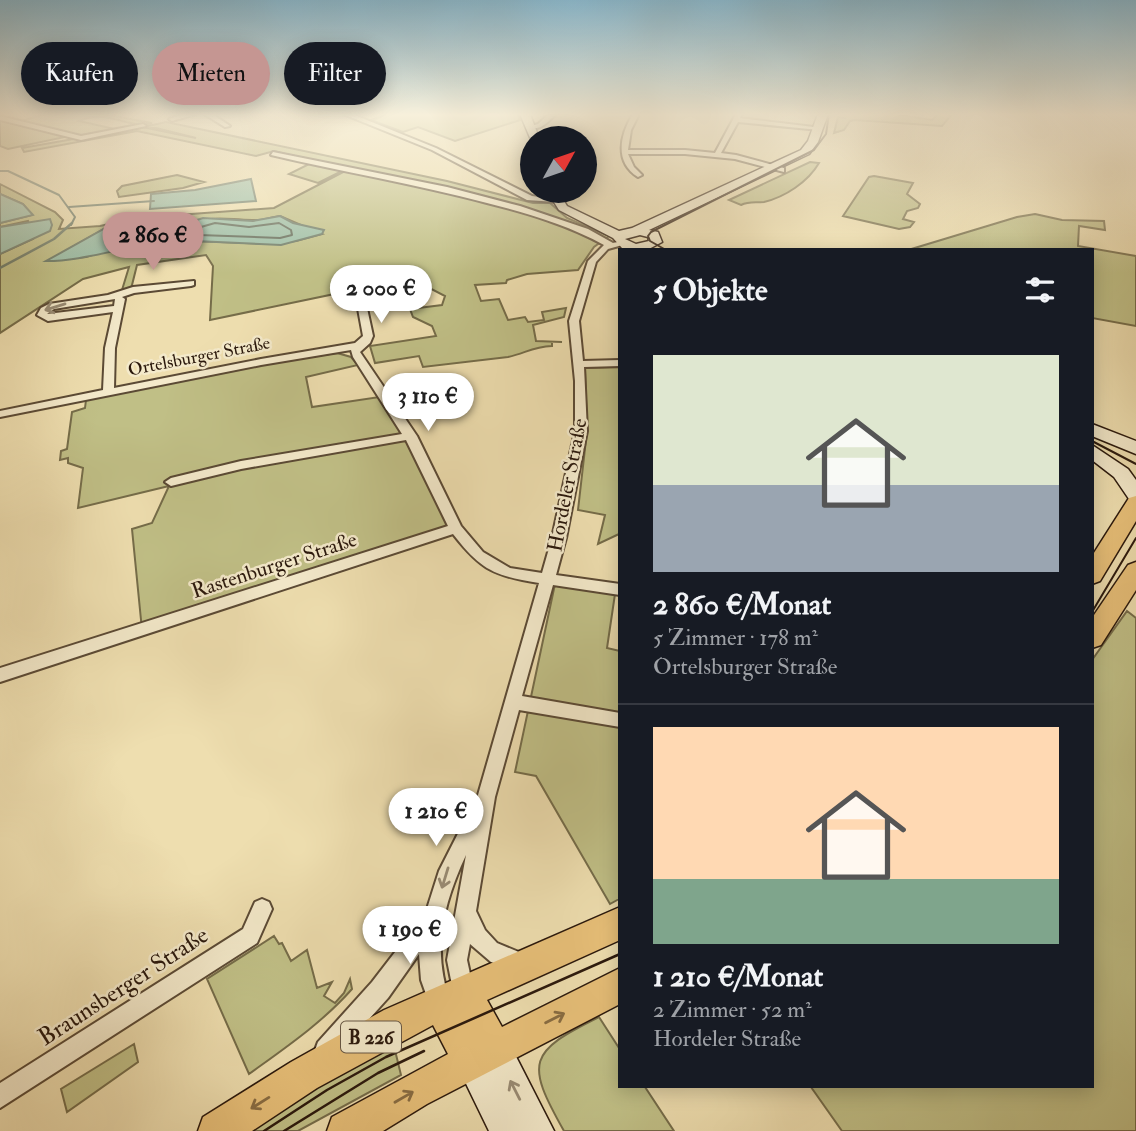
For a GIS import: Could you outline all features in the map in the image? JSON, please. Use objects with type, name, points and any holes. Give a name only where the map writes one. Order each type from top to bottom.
[{"type":"main road","points":[[1094,572],[1136,503]]},
{"type":"main road","points":[[1094,635],[1136,571]]},
{"type":"main road","name":"B 226","points":[[217,1131],[304,1075],[397,1023],[618,924]]},
{"type":"main road","points":[[346,1131],[483,1055],[618,986]]},
{"type":"main road","points":[[452,997],[483,1055]]},
{"type":"street","points":[[335,167],[444,189],[517,208],[585,230],[654,245]]},
{"type":"street","points":[[469,167],[520,193]]},
{"type":"street","points":[[631,167],[638,176]]},
{"type":"street","points":[[770,167],[777,169]]},
{"type":"street","points":[[654,245],[709,205],[781,167]]},
{"type":"street","points":[[623,237],[782,167]]},
{"type":"street","points":[[560,203],[566,211],[623,237],[654,245]]},
{"type":"street","name":"Hordeler Straße","points":[[486,797],[448,867],[433,918],[430,973],[433,990],[452,997],[464,907],[486,797],[566,510],[581,431],[579,364],[574,324],[592,261],[623,237]]},
{"type":"street","points":[[119,308],[48,318],[42,315],[44,310],[52,306],[172,284],[191,283]]},
{"type":"street","points":[[359,288],[368,336],[355,352],[411,436],[456,528],[471,549],[485,561],[507,573],[618,590]]},
{"type":"street","name":"Ortelsburger Straße","points":[[108,391],[109,357],[121,294]]},
{"type":"street","name":"Ortelsburger Straße","points":[[0,414],[108,391],[358,346]]},
{"type":"street","points":[[579,364],[618,363]]},
{"type":"street","points":[[1094,430],[1136,448]]},
{"type":"street","points":[[171,482],[241,465],[411,436]]},
{"type":"street","points":[[1094,451],[1136,467]]},
{"type":"street","points":[[1094,452],[1121,474],[1136,494]]},
{"type":"street","name":"Rastenburger Straße","points":[[0,675],[456,528]]},
{"type":"street","points":[[513,702],[618,720]]},
{"type":"street","points":[[464,907],[477,937],[485,946],[501,958],[526,963]]},
{"type":"street","name":"Braunsberger Straße","points":[[0,1097],[250,936],[262,909]]},
{"type":"street","name":"Hordeler Straße","points":[[304,1075],[380,990],[433,918]]},
{"type":"street","points":[[483,1055],[494,1108],[508,1131]]},
{"type":"street","points":[[483,1055],[536,1131]]},
{"type":"shaded area","points":[[303,167],[346,169],[318,183],[289,174]]},
{"type":"shaded area","points":[[340,167],[379,167],[520,200],[520,203],[550,203],[567,218],[609,236],[594,247],[578,270],[527,274],[507,280],[506,283],[475,285],[481,301],[499,299],[508,320],[525,317],[528,322],[544,320],[542,312],[566,308],[564,317],[533,325],[536,341],[562,342],[552,342],[552,346],[508,357],[423,367],[419,356],[375,363],[370,346],[436,336],[432,326],[413,317],[410,309],[442,305],[445,296],[420,283],[342,288],[339,293],[210,320],[213,266],[206,255],[137,265],[131,289],[122,290],[129,267],[83,279],[0,333],[0,254],[33,239],[28,221],[0,227],[0,223],[32,215],[23,204],[0,194],[0,184],[55,212],[63,220],[59,229],[100,226],[136,218],[274,208],[349,169]],"holes":[[[280,216],[322,234],[296,241],[268,244],[174,240],[193,224],[219,218],[255,220]],[[119,225],[118,230],[132,235],[169,233],[154,244],[48,261],[109,226]]]},
{"type":"shaded area","points":[[800,167],[816,167],[795,188],[780,196],[764,202],[741,205],[729,200]]},
{"type":"shaded area","points":[[177,175],[204,182],[183,188],[119,197],[117,191],[122,186]]},
{"type":"shaded area","points":[[869,177],[913,183],[907,194],[920,204],[918,208],[907,211],[903,219],[914,222],[910,227],[899,229],[843,216]]},
{"type":"shaded area","points":[[1035,214],[1062,220],[1104,221],[1105,230],[1079,226],[1078,246],[1090,248],[915,248]]},
{"type":"shaded area","points":[[1094,249],[1136,256],[1136,326],[1094,318]]},
{"type":"shaded area","points":[[337,353],[351,357],[358,365],[306,377],[312,407],[386,396],[456,528],[142,630],[132,529],[152,523],[169,486],[78,508],[83,468],[68,463],[68,458],[60,460],[61,451],[67,449],[72,412],[85,408],[86,400],[267,363]]},
{"type":"shaded area","points":[[618,367],[618,534],[598,544],[605,515],[578,510],[587,431],[585,368]]},
{"type":"shaded area","points":[[555,584],[615,594],[607,648],[618,651],[618,900],[610,904],[536,776],[515,772]]},
{"type":"shaded area","points":[[1127,611],[1136,618],[1136,1131],[842,1131],[812,1088],[1094,1088],[1094,657]]},
{"type":"shaded area","points":[[274,936],[279,944],[282,943],[291,961],[307,950],[317,988],[332,982],[324,996],[335,1003],[344,993],[350,979],[352,989],[316,1024],[249,1074],[207,979]]},
{"type":"shaded area","points":[[599,1017],[618,1046],[618,1088],[646,1088],[674,1131],[564,1131],[543,1089],[539,1074],[540,1061],[546,1050]]},
{"type":"shaded area","points":[[392,1038],[401,1075],[298,1131],[238,1131]]},
{"type":"shaded area","points":[[134,1044],[138,1062],[67,1112],[61,1089]]},
{"type":"water","points":[[251,179],[256,201],[150,209],[151,194],[195,190]]},
{"type":"water","points":[[0,194],[23,204],[33,215],[0,223]]},
{"type":"water","points":[[280,216],[293,223],[324,230],[322,234],[281,245],[173,240],[203,218],[253,221]]},
{"type":"water","points":[[50,219],[50,231],[0,254],[0,227]]},
{"type":"water","points":[[120,224],[118,230],[132,235],[169,233],[154,244],[73,259],[46,261],[109,226]]},
{"type":"waterway","points":[[0,171],[8,171],[59,195],[75,217],[72,223]]},
{"type":"waterway","points":[[69,207],[154,201]]},
{"type":"waterway","points":[[0,268],[54,239],[72,223]]},
{"type":"tram line","points":[[662,248],[650,241],[648,236],[651,232],[781,167]]},
{"type":"tram line","points":[[1094,442],[1136,464]]},
{"type":"tram line","points":[[1094,609],[1136,538]]},
{"type":"tram line","points":[[264,1131],[327,1090],[386,1057],[618,955]]},
{"type":"tram line","points":[[284,1131],[378,1073],[424,1051]]}]
